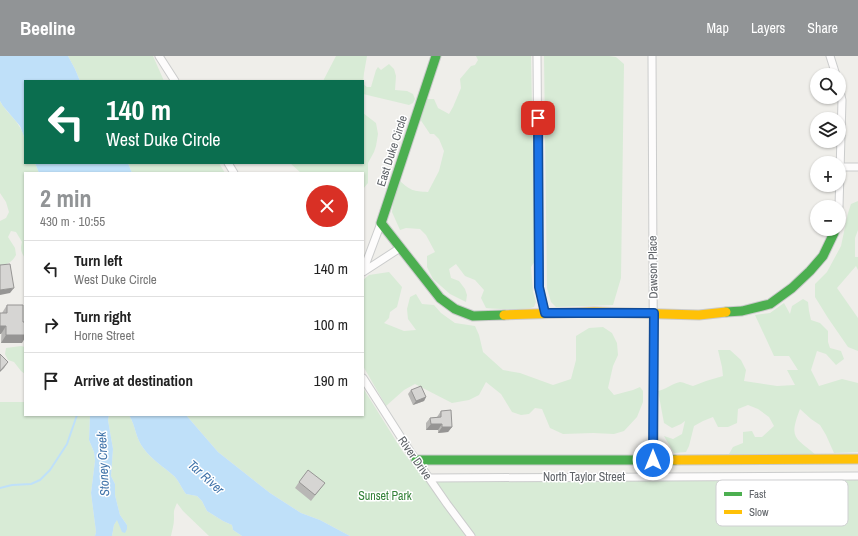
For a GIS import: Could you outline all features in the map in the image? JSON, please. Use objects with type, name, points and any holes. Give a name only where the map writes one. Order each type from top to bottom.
[{"type":"street","points":[[159,56],[174,80]]},
{"type":"street","name":"East Duke Circle","points":[[381,223],[436,56]]},
{"type":"street","points":[[537,56],[539,287],[545,313]]},
{"type":"street","name":"Dawson Place","points":[[652,56],[654,477]]},
{"type":"street","points":[[830,56],[834,68]]},
{"type":"street","points":[[840,156],[842,104]]},
{"type":"street","points":[[846,167],[858,166]]},
{"type":"street","points":[[381,223],[440,298],[455,309],[473,316],[545,313],[654,313],[699,315],[742,311],[770,304],[792,288],[823,256],[833,236]]},
{"type":"street","points":[[364,268],[381,223]]},
{"type":"street","points":[[364,270],[400,248]]},
{"type":"street","name":"River Drive","points":[[364,380],[411,453],[470,536]]},
{"type":"street","points":[[416,460],[858,459]]},
{"type":"street","name":"North Taylor Street","points":[[429,478],[858,476]]},
{"type":"green space","points":[[68,56],[153,56],[164,80],[80,80]]},
{"type":"green space","points":[[336,56],[367,56],[363,80],[324,80]]},
{"type":"green space","points":[[476,56],[531,56],[535,261],[531,267],[533,292],[536,302],[534,307],[523,309],[486,308],[481,298],[484,290],[475,280],[465,276],[456,264],[449,269],[451,278],[459,281],[465,289],[467,295],[466,302],[450,294],[433,279],[427,267],[427,256],[435,252],[426,235],[420,229],[406,228],[400,230],[392,212],[394,195],[400,181],[412,190],[428,192],[439,171],[444,151],[439,139],[434,134],[430,134],[420,119],[427,99],[434,99],[438,108],[449,114],[461,88],[460,79],[471,66],[475,65],[478,60]]},
{"type":"green space","points":[[544,56],[609,56],[616,57],[624,64],[621,278],[613,305],[556,307],[551,302],[547,288]]},
{"type":"green space","points":[[389,64],[394,69],[396,76],[395,90],[407,91],[413,94],[415,99],[413,103],[409,105],[364,94],[364,85],[367,87],[371,87],[378,67],[381,70]]},
{"type":"green space","points":[[0,101],[22,130],[24,140],[24,164],[35,164],[39,172],[24,172],[24,256],[21,250],[22,242],[16,232],[11,231],[8,237],[15,248],[16,255],[10,262],[0,266],[0,221],[6,218],[9,212],[6,202],[0,193]]},
{"type":"green space","points":[[364,114],[376,123],[378,134],[376,146],[368,163],[368,183],[364,188],[364,172],[300,172],[291,164],[364,164]]},
{"type":"green space","points":[[128,164],[220,164],[224,172],[132,172]]},
{"type":"green space","points":[[858,201],[858,230],[855,238],[855,257],[858,257],[858,270],[856,266],[837,288],[858,318],[858,351],[848,347],[815,297],[815,284],[827,272],[841,246],[843,236],[846,236],[846,222],[851,204]]},
{"type":"green space","points":[[389,272],[402,287],[397,307],[390,312],[389,318],[384,323],[404,331],[416,330],[408,319],[407,309],[410,297],[416,294],[422,304],[434,305],[441,313],[455,323],[475,326],[483,352],[503,370],[520,373],[553,385],[571,379],[576,360],[576,336],[589,328],[603,327],[612,333],[617,343],[618,355],[613,366],[608,388],[614,395],[640,387],[643,391],[643,402],[637,417],[624,431],[614,434],[563,434],[550,428],[542,409],[535,408],[529,414],[521,415],[512,412],[501,394],[486,382],[479,395],[469,400],[452,403],[415,384],[404,390],[386,406],[364,368],[364,279],[369,275]]},
{"type":"green space","points":[[803,299],[808,302],[811,320],[820,323],[828,331],[828,342],[830,348],[841,351],[844,359],[836,365],[826,354],[817,351],[811,370],[819,386],[842,379],[858,383],[858,452],[834,453],[820,425],[800,409],[794,432],[798,440],[816,455],[729,454],[733,447],[743,443],[743,432],[752,431],[755,437],[762,437],[774,426],[769,417],[758,409],[748,405],[738,409],[737,423],[728,427],[718,427],[713,417],[694,426],[686,452],[674,453],[664,436],[673,439],[682,434],[685,421],[672,428],[664,423],[658,391],[680,382],[693,386],[723,376],[718,350],[730,350],[741,360],[746,370],[744,381],[777,386],[795,385],[787,370],[798,370],[789,356],[774,356],[755,315],[770,313],[784,303],[790,314],[792,306]]},
{"type":"green space","points":[[24,347],[24,373],[14,362],[8,360],[5,354],[6,348]]},
{"type":"green space","name":"Sunset Park","points":[[364,390],[403,452],[426,481],[716,480],[716,526],[848,526],[848,480],[858,480],[858,536],[350,536],[320,520],[301,513],[270,493],[218,452],[187,416],[364,416]]},
{"type":"green space","points":[[0,402],[24,402],[24,416],[90,416],[89,440],[94,452],[95,461],[91,493],[96,532],[95,536],[0,536]]},
{"type":"green space","points":[[109,416],[130,416],[139,441],[147,453],[174,476],[186,494],[197,496],[202,501],[207,511],[232,525],[233,530],[242,536],[209,536],[183,511],[177,503],[174,511],[174,523],[171,536],[112,536],[117,519],[127,529],[127,525],[120,515],[115,495],[115,484],[111,476],[113,449],[108,420]]},
{"type":"water","points":[[0,56],[68,56],[80,80],[24,80],[24,136],[20,126],[0,101]]},
{"type":"water","points":[[35,164],[128,164],[132,172],[39,172]]},
{"type":"water","name":"Stoney Creek","points":[[90,416],[109,416],[108,420],[113,449],[111,476],[115,484],[115,495],[120,515],[127,525],[125,533],[122,532],[117,520],[114,525],[112,536],[95,536],[96,532],[91,493],[95,461],[94,452],[89,440]]},
{"type":"water","name":"Tar River","points":[[130,416],[187,416],[218,452],[270,493],[301,513],[320,520],[350,536],[242,536],[233,530],[232,525],[207,511],[202,501],[197,496],[186,494],[174,476],[154,460],[141,445]]},
{"type":"building","points":[[10,264],[14,288],[0,290],[0,265]]},
{"type":"building","points":[[7,305],[23,305],[24,335],[6,335],[6,326],[0,326],[0,313],[7,313]]},
{"type":"building","points":[[0,354],[8,362],[0,371]]},
{"type":"building","points":[[421,386],[426,397],[416,401],[411,390]]},
{"type":"building","points":[[451,410],[452,427],[442,427],[442,424],[431,424],[430,418],[441,417],[441,411]]},
{"type":"building","points":[[308,470],[325,483],[315,495],[299,482]]},
{"type":"waterway","points":[[0,488],[12,485],[31,484],[40,480],[50,470],[67,444],[77,416]]},
{"type":"traffic: fast","points":[[436,56],[381,223],[440,298],[455,309],[473,316],[504,315]]},
{"type":"traffic: fast","points":[[726,312],[742,311],[770,304],[792,288],[810,271],[823,256],[833,236]]},
{"type":"traffic: fast","points":[[416,460],[675,460]]},
{"type":"traffic: slow","points":[[504,315],[594,312],[699,315],[726,312]]},
{"type":"traffic: slow","points":[[675,460],[858,459]]},
{"type":"route","points":[[538,118],[539,287],[545,313],[654,313],[653,460]]}]
